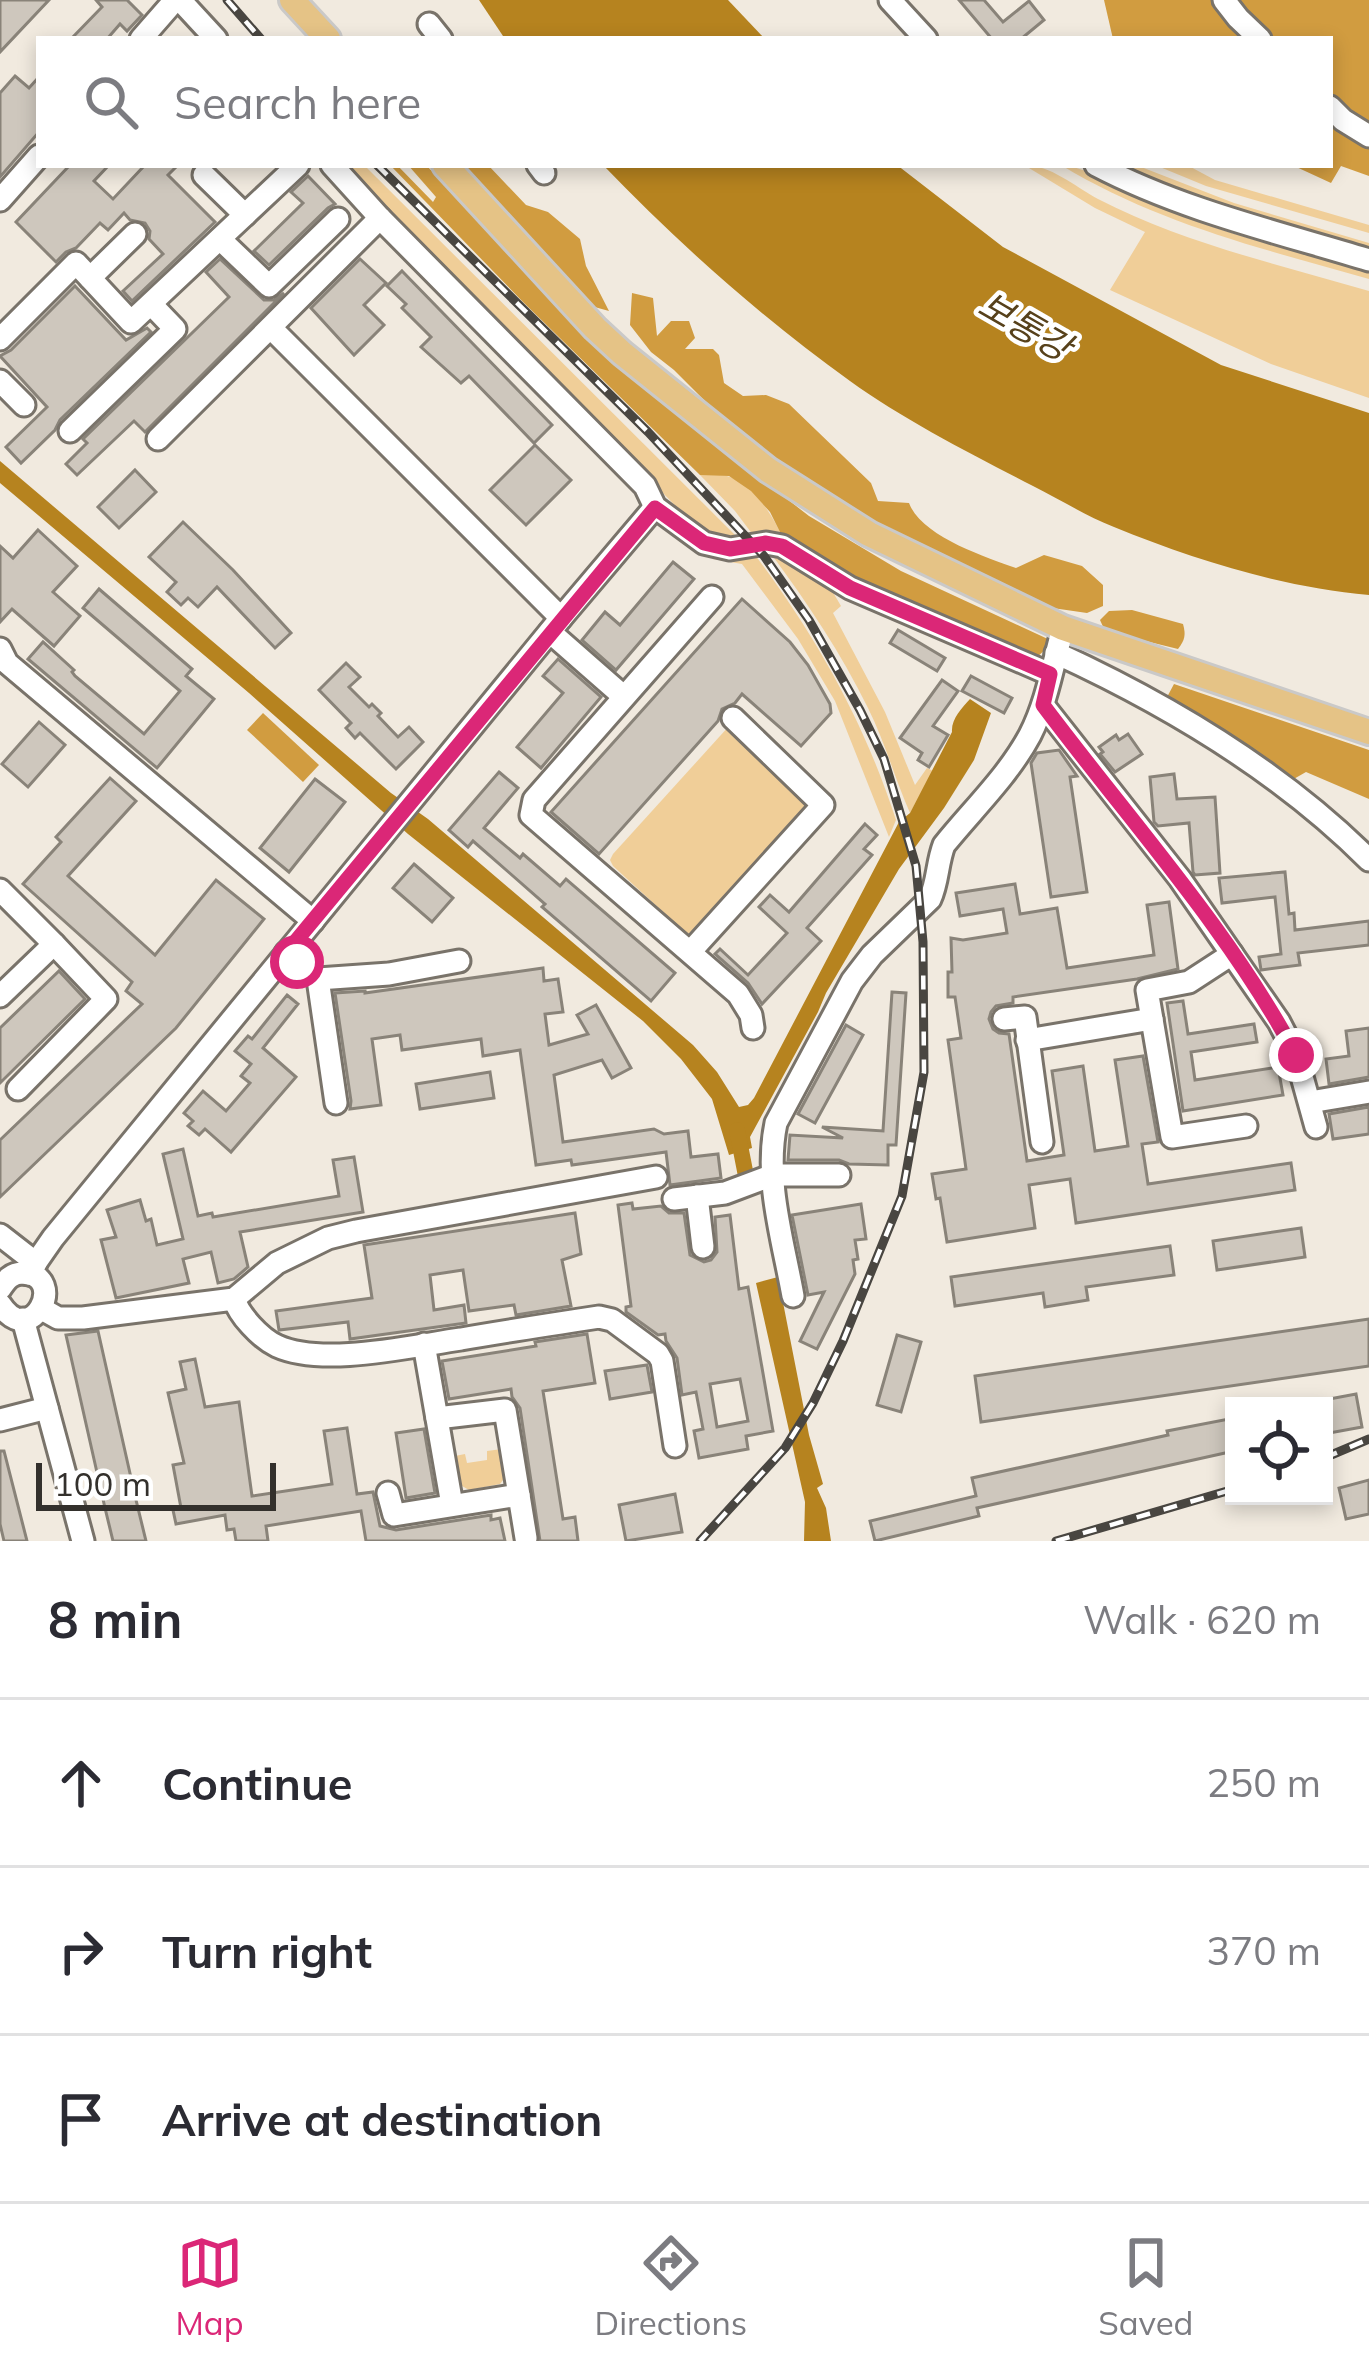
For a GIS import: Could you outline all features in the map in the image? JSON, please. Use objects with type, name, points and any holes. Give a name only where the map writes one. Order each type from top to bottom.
[{"type":"main road","points":[[292,0],[325,36]]},
{"type":"main road","points":[[448,168],[608,340],[768,470],[1056,652],[1369,732]]},
{"type":"street","points":[[144,36],[178,0],[213,36]]},
{"type":"street","points":[[890,0],[923,36]]},
{"type":"street","points":[[1224,0],[1257,36]]},
{"type":"street","points":[[1333,110],[1369,136]]},
{"type":"street","points":[[0,200],[36,159]]},
{"type":"street","points":[[3,331],[76,263],[131,322],[295,168]]},
{"type":"street","points":[[335,168],[645,486],[655,508],[704,543],[730,549],[766,543],[782,546],[850,588],[1056,652],[1119,682],[1287,788],[1369,860]]},
{"type":"street","points":[[1102,168],[1177,202],[1369,260]]},
{"type":"street","points":[[203,175],[245,215]]},
{"type":"street","points":[[158,439],[380,218]]},
{"type":"street","points":[[220,239],[269,286],[338,219]]},
{"type":"street","points":[[90,278],[134,234]]},
{"type":"street","points":[[70,431],[175,329],[151,304]]},
{"type":"street","points":[[271,328],[623,696]]},
{"type":"street","points":[[0,381],[24,405]]},
{"type":"street","points":[[83,1541],[47,1408],[9,1301],[14,1274],[32,1268],[655,508]]},
{"type":"street","points":[[712,597],[534,800],[531,814],[738,994],[753,1028]]},
{"type":"street","points":[[0,649],[8,663],[313,921]]},
{"type":"street","points":[[793,1296],[773,1192],[776,1123],[852,981],[930,899],[944,845],[1002,778],[1029,736],[1043,705],[1056,652]]},
{"type":"street","points":[[1043,705],[1180,879],[1279,1022],[1296,1055],[1316,1127]]},
{"type":"street","points":[[691,951],[823,805],[733,718]]},
{"type":"street","points":[[0,890],[106,999],[17,1090]]},
{"type":"street","points":[[2,989],[54,944]]},
{"type":"street","points":[[286,953],[318,979],[335,1103]]},
{"type":"street","points":[[1232,954],[1189,982],[1147,990],[1172,1137],[1246,1126]]},
{"type":"street","points":[[318,979],[389,974],[459,961]]},
{"type":"street","points":[[1004,1019],[1024,1017],[1042,1142]]},
{"type":"street","points":[[1027,1040],[1152,1019]]},
{"type":"street","points":[[1310,1102],[1369,1092]]},
{"type":"street","points":[[674,1199],[725,1193],[773,1174],[839,1175]]},
{"type":"street","points":[[9,1301],[58,1318],[83,1318],[234,1298],[277,1263],[328,1238],[656,1177]]},
{"type":"street","points":[[698,1196],[703,1247]]},
{"type":"street","points":[[0,1235],[44,1288],[45,1302],[9,1301]]},
{"type":"street","points":[[234,1298],[237,1309],[277,1346],[327,1357],[599,1316],[612,1320],[662,1361],[675,1446]]},
{"type":"street","points":[[424,1344],[452,1505]]},
{"type":"street","points":[[0,1420],[47,1408]]},
{"type":"street","points":[[436,1418],[505,1409],[526,1538]]},
{"type":"street","points":[[388,1493],[394,1515],[519,1495]]},
{"type":"shaded area","points":[[1104,0],[1217,0],[1247,36],[1112,36]]},
{"type":"shaded area","points":[[1231,0],[1369,0],[1369,131],[1333,104],[1333,36],[1263,36]]},
{"type":"shaded area","points":[[1333,118],[1369,142],[1369,176],[1341,166],[1331,183],[1298,168],[1333,168]]},
{"type":"shaded area","points":[[348,168],[367,168],[737,537],[714,536],[693,524]]},
{"type":"shaded area","points":[[393,168],[400,168],[433,202],[436,197],[411,168],[429,168],[564,311],[809,516],[901,571],[1050,640],[1048,647],[1036,658],[884,592],[783,538],[770,512],[751,491],[729,476],[700,475]]},
{"type":"shaded area","points":[[466,168],[491,168],[526,205],[548,212],[580,239],[586,266],[609,311],[591,306]]},
{"type":"shaded area","points":[[1029,168],[1053,172],[1098,199],[1163,228],[1369,291],[1369,398],[1271,364],[1110,290],[1145,232]]},
{"type":"shaded area","points":[[1066,168],[1085,171],[1196,221],[1369,272],[1369,279],[1172,219]]},
{"type":"shaded area","points":[[1128,168],[1144,168],[1234,203],[1369,243],[1369,250],[1191,195]]},
{"type":"shaded area","points":[[1162,168],[1193,168],[1215,180],[1369,225],[1369,233],[1206,186]]},
{"type":"shaded area","points":[[632,293],[653,298],[657,336],[671,321],[689,321],[695,338],[685,349],[713,349],[719,355],[724,383],[743,396],[766,395],[789,404],[871,483],[878,501],[909,503],[926,526],[940,535],[1016,568],[1044,555],[1082,566],[1103,585],[1103,606],[1087,613],[1025,604],[894,539],[717,413],[651,352],[630,325]]},
{"type":"shaded area","points":[[700,475],[727,476],[748,488],[783,538],[753,535]]},
{"type":"shaded area","points":[[752,551],[817,646],[853,713],[896,820],[889,837],[835,701],[798,639],[742,564],[713,559],[712,553]]},
{"type":"shaded area","points":[[772,555],[824,577],[841,606],[833,613],[885,712],[915,785],[927,768],[933,771],[910,813],[858,688]]},
{"type":"shaded area","points":[[1132,610],[1183,624],[1178,649],[1105,631],[1100,620],[1109,611]]},
{"type":"shaded area","points":[[1174,684],[1369,750],[1369,799],[1306,772],[1292,780],[1166,699]]},
{"type":"shaded area","points":[[263,713],[319,765],[303,782],[247,730]]},
{"type":"shaded area","points":[[730,725],[816,808],[693,934],[686,933],[610,860]]},
{"type":"shaded area","points":[[502,1449],[506,1476],[500,1484],[469,1490],[457,1483],[450,1457],[465,1454],[467,1463],[487,1460],[487,1451]]},
{"type":"water","points":[[479,0],[728,0],[762,36],[503,36]]},
{"type":"water","name":"보통강","points":[[606,168],[901,168],[1003,247],[1221,365],[1369,413],[1369,595],[1271,579],[1207,561],[1093,518],[871,395],[817,357],[691,251]]},
{"type":"water","points":[[0,461],[693,1045],[739,1107],[754,1098],[899,822],[910,813],[958,714],[970,699],[991,713],[974,760],[899,869],[826,993],[750,1137],[752,1148],[729,1155],[712,1099],[643,1021],[408,834],[0,483]]},
{"type":"water","points":[[778,1277],[831,1541],[804,1541],[805,1502],[756,1283]]},
{"type":"building","points":[[0,0],[49,0],[0,52]]},
{"type":"building","points":[[96,0],[127,0],[142,15],[127,31],[120,24],[110,36],[74,36],[102,7]]},
{"type":"building","points":[[959,0],[984,0],[1003,22],[1029,1],[1044,20],[1025,36],[989,36]]},
{"type":"building","points":[[15,76],[29,88],[36,80],[36,135],[0,177],[0,93]]},
{"type":"building","points":[[67,168],[106,168],[94,181],[113,199],[142,168],[175,168],[168,175],[215,222],[132,301],[123,291],[163,254],[149,239],[145,223],[130,220],[124,213],[108,230],[100,223],[56,262],[16,222]]},
{"type":"building","points":[[308,176],[335,204],[269,265],[254,251],[303,203],[291,192]]},
{"type":"building","points":[[220,259],[264,300],[284,293],[145,432],[134,421],[77,475],[66,464],[87,443],[83,439],[229,297],[206,272]]},
{"type":"building","points":[[360,259],[386,283],[364,305],[384,325],[354,355],[311,308]]},
{"type":"building","points":[[402,271],[552,425],[534,443],[469,376],[461,383],[421,347],[431,337],[387,286]]},
{"type":"building","points":[[75,286],[126,340],[147,328],[151,332],[21,463],[6,447],[47,407],[0,356]]},
{"type":"building","points":[[535,445],[571,480],[526,525],[490,490]]},
{"type":"building","points":[[135,470],[156,492],[119,528],[98,507]]},
{"type":"building","points":[[183,522],[291,633],[275,648],[217,587],[198,607],[188,598],[181,605],[167,592],[176,582],[149,557]]},
{"type":"building","points":[[38,530],[77,566],[53,592],[80,616],[54,646],[12,609],[0,622],[0,546],[13,558]]},
{"type":"building","points":[[673,562],[694,579],[616,670],[582,640],[605,612],[620,625]]},
{"type":"building","points":[[99,589],[192,669],[186,676],[214,699],[157,768],[28,659],[43,642],[144,734],[180,691],[83,608]]},
{"type":"building","points":[[742,599],[808,665],[831,713],[801,746],[742,694],[722,709],[718,721],[599,854],[551,812]]},
{"type":"building","points":[[898,630],[945,658],[937,671],[890,643]]},
{"type":"building","points":[[558,659],[601,697],[541,768],[517,747],[563,693],[543,676]]},
{"type":"building","points":[[346,663],[360,677],[349,687],[381,713],[378,716],[398,737],[409,727],[423,742],[396,769],[360,733],[355,738],[346,728],[351,723],[319,690]]},
{"type":"building","points":[[971,676],[1012,698],[1004,713],[962,691]]},
{"type":"building","points":[[942,680],[958,691],[933,726],[948,735],[929,767],[918,760],[922,753],[900,738]]},
{"type":"building","points":[[39,722],[65,745],[28,787],[2,764]]},
{"type":"building","points":[[1128,734],[1142,754],[1115,772],[1099,747],[1116,735],[1119,740]]},
{"type":"building","points":[[1059,750],[1077,776],[1070,777],[1087,892],[1051,897],[1031,763],[1037,753]]},
{"type":"building","points":[[499,772],[518,788],[484,828],[560,886],[566,879],[675,973],[651,1001],[473,841],[468,847],[449,830]]},
{"type":"building","points":[[1174,774],[1177,799],[1215,797],[1220,873],[1193,872],[1189,823],[1158,826],[1154,822],[1150,777]]},
{"type":"building","points":[[110,778],[136,801],[68,876],[155,955],[216,880],[264,919],[176,1028],[0,1197],[0,1140],[142,1004],[126,991],[132,982],[23,884],[61,842],[56,837]]},
{"type":"building","points":[[315,779],[345,802],[289,872],[260,848]]},
{"type":"building","points":[[865,824],[877,835],[864,849],[872,855],[807,928],[821,941],[762,1004],[748,983],[715,954],[720,949],[748,975],[787,933],[759,907],[770,895],[789,912]]},
{"type":"building","points":[[414,864],[453,898],[432,922],[393,888]]},
{"type":"building","points":[[1285,872],[1295,930],[1369,921],[1369,945],[1298,953],[1300,965],[1261,970],[1259,957],[1281,954],[1275,897],[1222,903],[1219,878]]},
{"type":"building","points":[[1015,884],[1020,914],[1057,908],[1067,968],[1154,955],[1147,905],[1169,902],[1178,969],[1013,997],[1013,1003],[996,1006],[991,1012],[993,1029],[1009,1034],[1027,1161],[1064,1155],[1052,1071],[1083,1066],[1095,1151],[1128,1146],[1115,1060],[1143,1056],[1158,1142],[1142,1144],[1148,1184],[1291,1163],[1295,1190],[1076,1223],[1070,1179],[1029,1185],[1035,1228],[947,1242],[932,1174],[966,1169],[948,1040],[961,1038],[955,997],[948,997],[951,938],[1007,933],[1003,909],[960,916],[956,893]]},
{"type":"building","points":[[543,968],[544,981],[558,979],[563,1012],[545,1014],[549,1045],[588,1034],[577,1015],[596,1005],[631,1068],[612,1078],[602,1060],[554,1075],[563,1142],[654,1129],[664,1134],[688,1131],[691,1157],[718,1154],[721,1178],[670,1185],[666,1152],[536,1165],[520,1050],[483,1056],[481,1039],[402,1050],[400,1035],[372,1039],[381,1105],[350,1109],[335,993]]},
{"type":"building","points":[[59,971],[85,999],[0,1083],[0,1028]]},
{"type":"building","points":[[892,992],[906,993],[896,1145],[888,1145],[888,1165],[788,1160],[790,1135],[843,1138],[822,1127],[883,1131]]},
{"type":"building","points":[[287,995],[298,1004],[263,1048],[296,1077],[231,1152],[205,1129],[199,1135],[188,1126],[193,1121],[184,1113],[203,1091],[226,1111],[250,1083],[241,1076],[251,1064],[235,1051],[248,1036],[252,1039]]},
{"type":"building","points":[[1183,1001],[1188,1034],[1254,1024],[1257,1042],[1191,1052],[1195,1080],[1278,1067],[1283,1095],[1183,1111],[1167,1003]]},
{"type":"building","points":[[846,1025],[863,1035],[815,1123],[798,1114]]},
{"type":"building","points":[[1369,1028],[1369,1077],[1329,1084],[1326,1059],[1349,1056],[1346,1031]]},
{"type":"building","points":[[490,1072],[494,1098],[420,1109],[416,1084]]},
{"type":"building","points":[[1369,1107],[1369,1134],[1333,1139],[1329,1114]]},
{"type":"building","points":[[183,1149],[198,1216],[339,1196],[333,1160],[354,1157],[363,1212],[240,1232],[248,1267],[234,1279],[218,1283],[211,1252],[183,1259],[189,1283],[116,1298],[101,1240],[116,1237],[107,1210],[140,1200],[157,1245],[183,1239],[163,1154]]},
{"type":"building","points":[[632,1203],[633,1209],[661,1206],[669,1213],[684,1213],[690,1255],[704,1262],[717,1252],[715,1217],[730,1215],[739,1289],[748,1287],[773,1431],[746,1436],[748,1449],[699,1458],[694,1431],[703,1429],[696,1392],[682,1395],[677,1358],[665,1334],[658,1335],[626,1312],[631,1306],[618,1205]],"holes":[[[740,1379],[748,1421],[717,1427],[710,1384]]]},
{"type":"building","points":[[861,1204],[866,1239],[855,1240],[855,1274],[817,1349],[800,1341],[824,1292],[808,1295],[792,1215]]},
{"type":"building","points":[[575,1213],[581,1254],[562,1260],[571,1306],[516,1315],[514,1305],[469,1311],[463,1270],[430,1275],[434,1310],[464,1305],[466,1323],[350,1339],[348,1322],[279,1330],[276,1311],[372,1298],[364,1245]]},
{"type":"building","points":[[1301,1228],[1305,1257],[1217,1270],[1213,1241]]},
{"type":"building","points":[[1170,1246],[1174,1275],[1086,1287],[1088,1300],[1045,1307],[1043,1293],[955,1306],[951,1277]]},
{"type":"building","points":[[1369,1319],[1369,1366],[981,1422],[975,1376]]},
{"type":"building","points":[[98,1331],[146,1541],[113,1541],[105,1508],[66,1335]]},
{"type":"building","points":[[587,1334],[595,1383],[543,1391],[563,1519],[575,1517],[578,1541],[540,1541],[520,1408],[511,1389],[449,1399],[442,1361]]},
{"type":"building","points":[[897,1335],[921,1342],[901,1412],[877,1405]]},
{"type":"building","points":[[195,1359],[205,1407],[239,1402],[252,1496],[332,1484],[324,1431],[347,1428],[357,1494],[373,1492],[380,1526],[396,1530],[491,1515],[491,1520],[500,1518],[505,1541],[366,1541],[361,1511],[266,1526],[268,1541],[236,1541],[234,1529],[227,1530],[225,1515],[176,1524],[173,1510],[181,1508],[173,1465],[184,1463],[168,1393],[186,1389],[180,1362]]},
{"type":"building","points":[[647,1365],[652,1392],[610,1399],[605,1371]]},
{"type":"building","points":[[1356,1394],[1362,1427],[1333,1432],[1333,1398]]},
{"type":"building","points":[[1225,1420],[1225,1453],[977,1508],[979,1516],[875,1541],[870,1521],[976,1496],[972,1478],[1168,1435],[1167,1431]]},
{"type":"building","points":[[424,1429],[435,1493],[406,1498],[396,1433]]},
{"type":"building","points":[[0,1451],[4,1451],[27,1541],[4,1541]]},
{"type":"building","points":[[1369,1480],[1369,1514],[1346,1519],[1339,1488]]},
{"type":"building","points":[[675,1494],[682,1532],[626,1541],[619,1505]]},
{"type":"waterway","points":[[737,1130],[746,1176]]},
{"type":"railway","points":[[227,0],[258,36]]},
{"type":"railway","points":[[380,168],[648,432],[764,556],[809,620],[860,710],[884,759],[916,866],[923,942],[924,1072],[902,1196],[813,1403],[785,1448],[700,1541]]},
{"type":"railway","points":[[1333,1454],[1369,1439]]},
{"type":"railway","points":[[1056,1541],[1225,1492]]},
{"type":"route","points":[[297,962],[286,953],[655,508],[704,543],[730,549],[766,543],[782,546],[850,588],[1050,674],[1043,705],[1180,879],[1279,1022],[1296,1055]]}]
